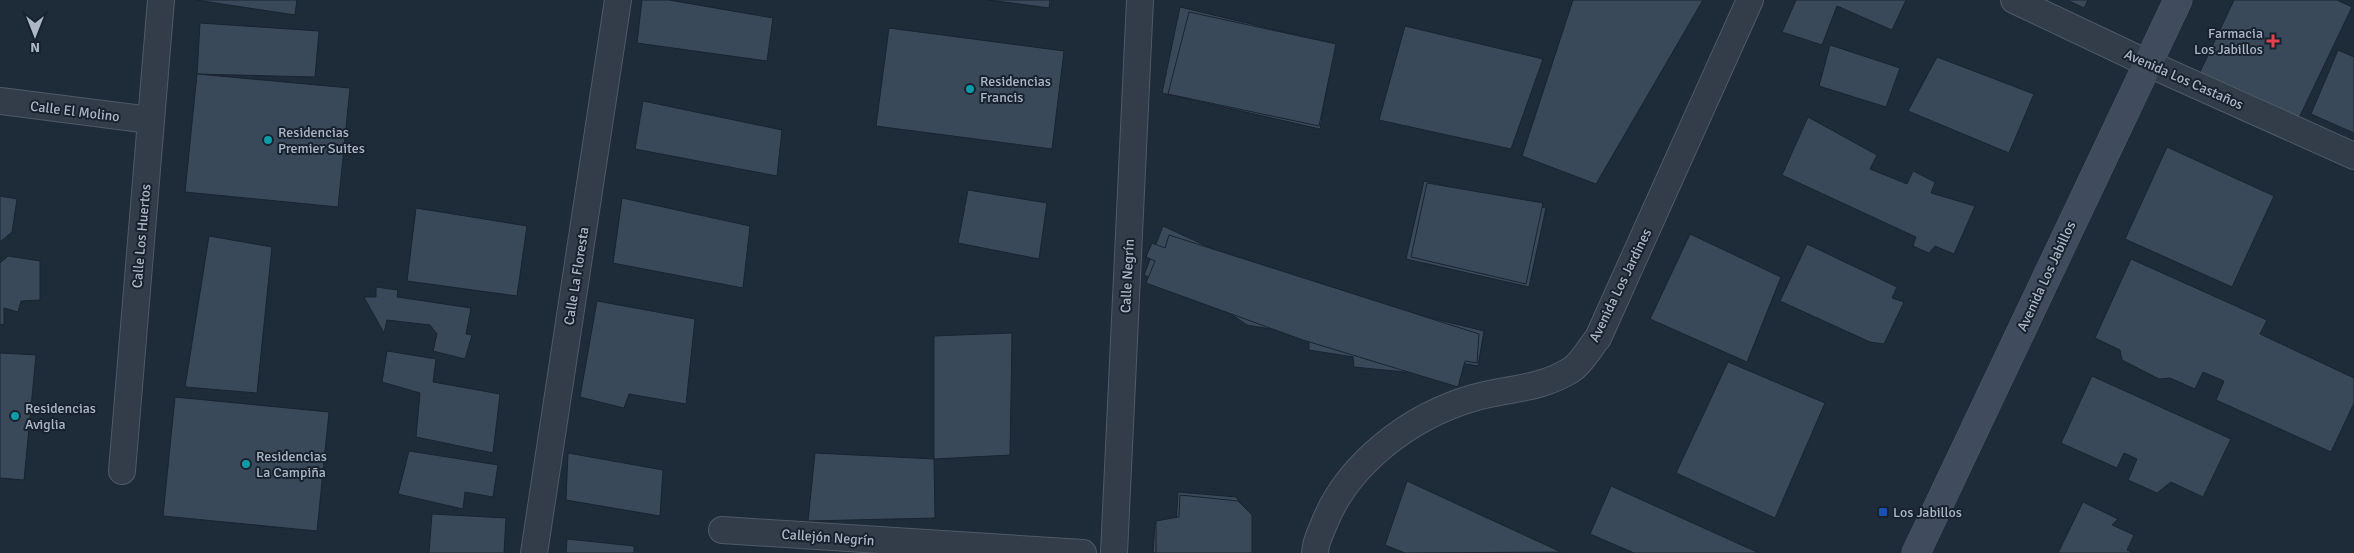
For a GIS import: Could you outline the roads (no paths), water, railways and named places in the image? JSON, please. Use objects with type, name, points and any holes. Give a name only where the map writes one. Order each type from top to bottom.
[{"type":"street","name":"Calle Los Huertos","points":[[122,472],[161,0]]},
{"type":"street","name":"Calle La Floresta","points":[[534,553],[618,0]]},
{"type":"street","name":"Calle Negrín","points":[[1114,553],[1140,0]]},
{"type":"street","name":"Avenida Los Jardines","points":[[1315,553],[1315,547],[1333,502],[1361,466],[1395,437],[1426,417],[1473,398],[1528,388],[1573,369],[1598,338],[1750,0]]},
{"type":"street","name":"Avenida Los Castaños","points":[[2014,0],[2147,63],[2354,156]]},
{"type":"street","name":"Avenida Los Jabillos","points":[[1916,553],[2178,0]]},
{"type":"street","name":"Calle El Molino","points":[[0,101],[150,120]]},
{"type":"street","name":"Callejón Negrín","points":[[722,530],[1083,553]]},
{"type":"place","name":"Farmacia Los Jabillos","points":[[2273,41]]},
{"type":"place","name":"Residencias Francis","points":[[970,89]]},
{"type":"place","name":"Residencias Premier Suites","points":[[268,140]]},
{"type":"place","name":"Residencias Aviglia","points":[[15,416]]},
{"type":"place","name":"Residencias La Campiña","points":[[246,464]]},
{"type":"place","name":"Los Jabillos","points":[[1883,512]]}]
